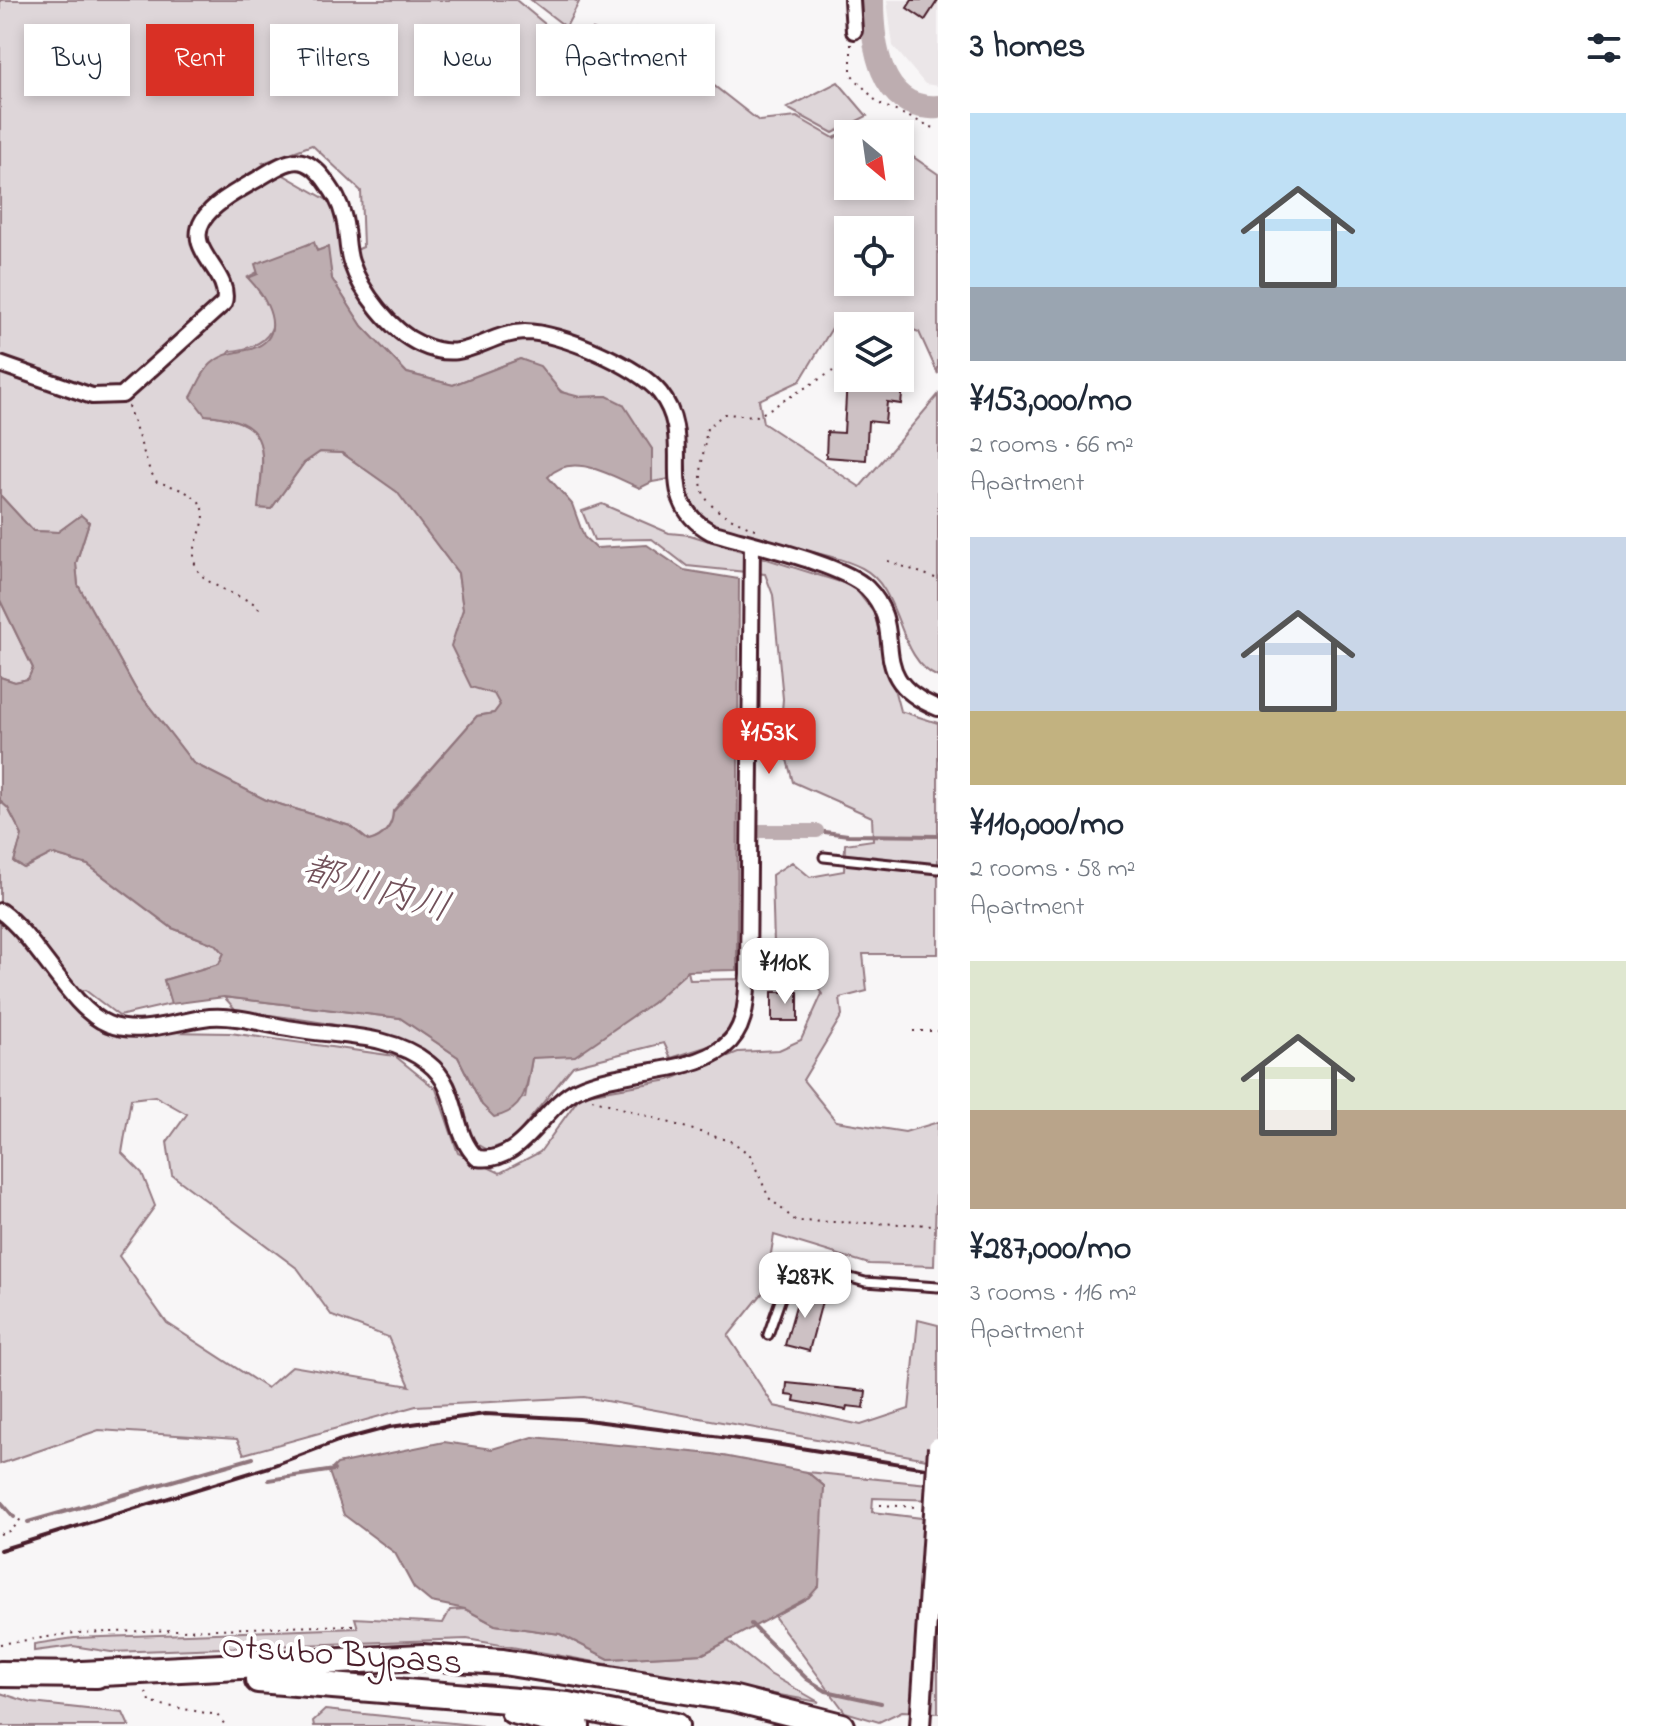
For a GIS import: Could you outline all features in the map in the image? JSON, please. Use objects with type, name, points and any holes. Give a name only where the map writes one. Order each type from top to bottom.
[{"type":"highway","points":[[82,1674],[422,1657],[503,1662],[735,1699],[841,1726]]},
{"type":"highway","name":"Otsubo Bypass","points":[[0,1674],[289,1681],[568,1705],[676,1726]]},
{"type":"highway","points":[[460,1696],[577,1726]]},
{"type":"street","points":[[852,0],[854,31]]},
{"type":"street","points":[[0,364],[92,396],[122,395],[224,303],[227,291],[224,282],[202,252],[199,239],[202,221],[252,182],[282,164],[298,160],[310,163],[320,172],[338,200],[350,260],[373,305],[418,344],[444,351],[470,351],[504,335],[526,332],[622,362],[640,373],[661,394],[676,422],[679,437],[675,481],[694,523],[711,532],[856,578],[881,608],[896,678],[910,696],[938,708]]},
{"type":"street","points":[[0,911],[25,932],[80,1001],[110,1025],[151,1027],[211,1017],[237,1018],[295,1030],[371,1038],[400,1047],[428,1063],[440,1075],[451,1092],[467,1148],[477,1158],[500,1158],[516,1148],[538,1120],[577,1090],[706,1057],[725,1046],[739,1029],[746,1012],[752,544]]},
{"type":"street","points":[[920,1726],[938,1447]]},
{"type":"lane","points":[[824,857],[938,869]]},
{"type":"lane","points":[[768,1335],[790,1272],[802,1264],[865,1282],[938,1287]]},
{"type":"path","points":[[854,31],[849,53],[851,74],[878,103],[932,130],[938,130]]},
{"type":"path","points":[[761,531],[720,514],[707,501],[699,483],[707,428],[724,414],[758,416],[833,371]]},
{"type":"path","points":[[122,395],[157,482],[187,489],[199,503],[204,522],[195,559],[197,568],[205,578],[255,604],[261,611]]},
{"type":"path","points":[[888,561],[938,579]]},
{"type":"path","points":[[913,1031],[938,1031]]},
{"type":"path","points":[[577,1090],[592,1099],[733,1142],[750,1155],[769,1198],[796,1221],[938,1225]]},
{"type":"path","points":[[880,1505],[924,1507]]},
{"type":"path","points":[[0,1534],[12,1530],[23,1516]]},
{"type":"path","points":[[0,1644],[75,1633],[353,1625]]},
{"type":"path","points":[[139,1676],[151,1703],[217,1715],[226,1726]]},
{"type":"shaded area","points":[[0,0],[516,0],[545,24],[536,24],[536,96],[715,96],[715,87],[759,121],[797,117],[834,138],[834,200],[914,200],[914,158],[938,174],[938,374],[919,332],[914,330],[914,312],[834,312],[834,327],[800,381],[759,400],[763,423],[860,487],[938,395],[938,677],[924,668],[914,655],[885,591],[862,568],[725,529],[705,519],[689,505],[675,478],[652,482],[652,449],[607,396],[566,394],[536,367],[520,359],[453,385],[407,373],[362,326],[332,279],[327,247],[317,251],[313,242],[248,277],[263,293],[271,308],[272,328],[261,342],[230,351],[205,415],[245,424],[255,433],[262,456],[259,508],[271,509],[304,463],[320,452],[342,453],[398,492],[458,573],[463,609],[500,705],[494,713],[477,716],[393,811],[383,834],[369,841],[350,826],[266,800],[193,763],[135,688],[78,585],[76,564],[89,522],[81,516],[58,532],[33,531],[0,495]],"holes":[[[312,145],[361,191],[363,247],[345,255],[334,204],[263,163]]]},
{"type":"shaded area","points":[[531,0],[579,2],[568,24],[562,24]]},
{"type":"shaded area","points":[[887,0],[938,0],[938,86],[925,84],[893,46]]},
{"type":"shaded area","points":[[838,82],[867,116],[859,120],[834,120],[833,133],[787,108]]},
{"type":"shaded area","points":[[602,504],[669,533],[690,535],[853,586],[874,613],[900,711],[938,723],[938,954],[863,954],[867,991],[840,998],[842,1015],[803,1080],[836,1121],[905,1132],[938,1122],[934,1266],[869,1264],[774,1235],[765,1290],[728,1336],[774,1406],[861,1425],[909,1409],[918,1320],[938,1325],[938,1461],[584,1397],[416,1406],[244,1454],[237,1439],[99,1430],[0,1464],[0,801],[8,808],[22,835],[14,862],[24,868],[51,854],[88,865],[172,928],[217,945],[224,953],[219,964],[164,980],[171,1004],[119,1016],[85,990],[65,993],[104,1031],[230,1033],[395,1056],[436,1089],[458,1153],[500,1173],[540,1152],[581,1095],[669,1080],[738,1052],[779,1050],[801,1040],[822,994],[812,980],[775,979],[772,875],[792,862],[810,877],[844,871],[845,844],[873,840],[872,817],[793,782],[780,734],[783,699],[773,595],[765,574],[687,566],[652,539],[594,540],[582,511]],"holes":[[[155,1096],[187,1114],[167,1142],[172,1175],[298,1269],[332,1316],[388,1337],[410,1386],[292,1366],[267,1388],[167,1323],[119,1256],[155,1206],[142,1173],[122,1153],[131,1099]]]},
{"type":"shaded area","points":[[0,600],[33,668],[28,679],[15,682],[0,677]]},
{"type":"shaded area","points":[[688,971],[690,980],[741,979],[737,1022],[712,1045],[671,1058],[664,1043],[573,1066],[512,1141],[488,1150],[472,1141],[461,1098],[452,1078],[439,1061],[421,1049],[371,1032],[236,1010],[224,997],[400,1018],[458,1057],[482,1105],[525,1098],[532,1058],[652,1003]]},
{"type":"shaded area","points":[[807,1472],[938,1485],[938,1500],[873,1498],[872,1512],[938,1520],[938,1713],[902,1711],[879,1722],[845,1712],[774,1616],[809,1597],[824,1486]]},
{"type":"shaded area","points":[[465,1609],[495,1625],[560,1634],[609,1659],[703,1654],[728,1641],[768,1673],[819,1702],[467,1639],[111,1652],[73,1646],[34,1651],[34,1644],[74,1638],[358,1628],[355,1618],[443,1623],[450,1610]]},
{"type":"shaded area","points":[[0,1693],[32,1703],[123,1713],[129,1726],[0,1726]]},
{"type":"shaded area","points":[[325,1710],[482,1726],[314,1726],[313,1721]]},
{"type":"water","points":[[314,242],[317,251],[328,247],[332,279],[362,326],[407,373],[453,385],[520,359],[540,366],[561,392],[580,397],[607,396],[623,404],[652,449],[652,482],[640,488],[581,466],[558,469],[548,477],[572,504],[584,537],[596,548],[647,545],[684,570],[739,579],[737,970],[688,971],[652,1003],[575,1056],[532,1058],[519,1103],[505,1114],[494,1117],[482,1105],[458,1057],[400,1018],[224,997],[171,1004],[164,980],[219,964],[224,953],[217,945],[172,928],[88,865],[51,854],[24,868],[14,862],[22,835],[8,808],[0,801],[0,677],[15,682],[28,679],[33,668],[0,600],[0,495],[33,531],[58,532],[81,515],[89,522],[76,563],[78,585],[135,688],[193,763],[266,800],[350,826],[369,841],[379,837],[386,831],[393,812],[477,716],[494,713],[500,705],[494,694],[471,687],[451,646],[463,609],[458,573],[397,492],[342,453],[320,452],[304,463],[271,509],[258,508],[262,455],[254,432],[227,418],[205,415],[191,397],[205,371],[216,360],[251,349],[270,335],[271,315],[248,278],[258,274],[255,264]]},
{"type":"water","points":[[533,1437],[713,1454],[807,1472],[824,1486],[819,1586],[809,1597],[703,1654],[609,1659],[560,1634],[495,1625],[465,1609],[431,1602],[414,1588],[395,1553],[344,1515],[329,1472],[337,1464],[444,1442],[492,1449]]},
{"type":"building","points":[[912,0],[938,0],[925,20],[907,8]]},
{"type":"building","points":[[846,392],[902,392],[901,404],[887,402],[885,423],[868,421],[866,460],[826,457],[827,432],[844,433]]},
{"type":"building","points":[[772,992],[798,992],[798,1021],[772,1021]]},
{"type":"building","points":[[801,1288],[824,1294],[809,1351],[785,1345]]},
{"type":"building","points":[[787,1383],[866,1391],[864,1408],[847,1406],[846,1410],[794,1401],[795,1396],[786,1395]]},
{"type":"waterway","points":[[872,0],[877,53],[891,86],[903,98],[918,106],[938,107]]},
{"type":"waterway","name":"都川内川","points":[[757,831],[817,831]]},
{"type":"waterway","name":"都川内川","points":[[817,831],[848,835],[938,836]]},
{"type":"waterway","points":[[28,1522],[253,1458]]},
{"type":"waterway","points":[[269,1480],[334,1470]]},
{"type":"waterway","points":[[0,1501],[14,1517]]},
{"type":"waterway","points":[[751,1624],[807,1679],[826,1691],[881,1703]]},
{"type":"railway","points":[[0,1550],[269,1467],[338,1441],[390,1427],[485,1414],[579,1419],[769,1443],[938,1470]]}]
